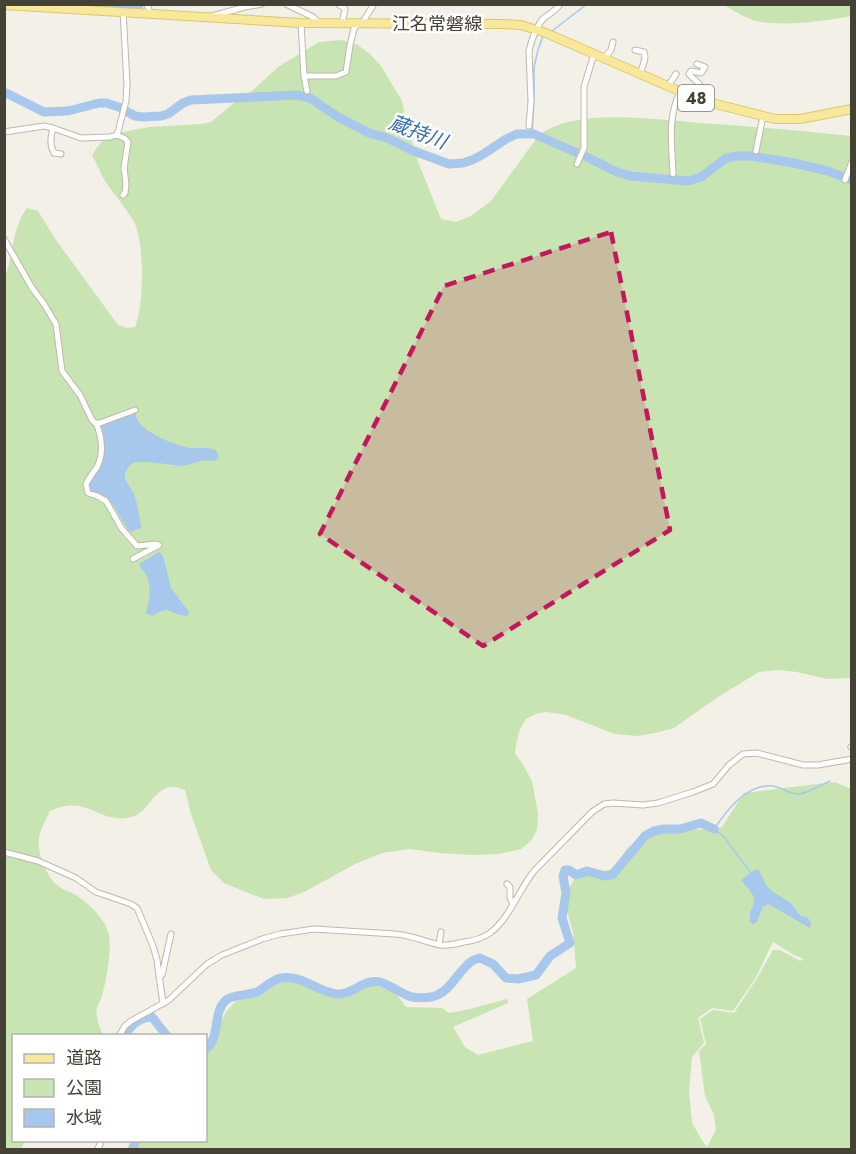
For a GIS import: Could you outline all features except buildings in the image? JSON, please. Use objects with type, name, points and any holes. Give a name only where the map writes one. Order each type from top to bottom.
[{"type":"main road","name":"江名常磐線","points":[[4,5],[123,11],[148,9],[210,17],[320,24],[521,25],[544,32],[700,100],[763,116],[775,119],[800,119],[852,109]]},
{"type":"street","points":[[210,17],[262,4]]},
{"type":"street","points":[[286,4],[300,7],[320,24]]},
{"type":"street","points":[[338,4],[345,9],[342,24]]},
{"type":"street","points":[[304,76],[336,76],[346,72],[354,30],[364,20],[374,4]]},
{"type":"street","points":[[529,126],[531,101],[529,51],[544,32],[542,20],[560,4]]},
{"type":"street","points":[[116,135],[126,101],[127,84],[123,11]]},
{"type":"street","points":[[301,23],[307,91]]},
{"type":"street","points":[[604,58],[611,50],[613,42]]},
{"type":"street","points":[[635,50],[645,54],[640,74]]},
{"type":"street","points":[[577,164],[584,148],[584,87],[594,54]]},
{"type":"street","points":[[697,64],[705,67],[703,72],[691,71],[689,74],[701,85],[700,100]]},
{"type":"street","points":[[668,86],[676,74]]},
{"type":"street","points":[[673,174],[672,115],[681,92]]},
{"type":"street","points":[[756,151],[763,116]]},
{"type":"street","points":[[4,132],[44,126],[81,138],[116,135],[124,138],[128,142],[124,168],[126,184],[123,195]]},
{"type":"street","points":[[53,128],[52,151],[61,154]]},
{"type":"street","points":[[845,180],[852,162]]},
{"type":"street","points":[[4,239],[56,324],[62,371],[80,395],[92,420],[96,423],[101,447],[98,464],[86,484],[88,493],[106,501],[122,529],[137,546],[159,545],[133,559]]},
{"type":"street","points":[[96,423],[135,410]]},
{"type":"street","points":[[120,1034],[131,1021],[163,1004],[176,994],[207,964],[222,955],[279,934],[314,929],[404,934],[439,944],[452,945],[485,936],[500,924],[534,871],[592,812],[602,805],[658,803],[704,788],[713,784],[729,765],[743,754],[757,753],[811,766],[852,759]]},
{"type":"street","points":[[4,852],[38,861],[76,878],[96,892],[137,908],[153,946],[163,1004]]},
{"type":"street","points":[[507,884],[510,887],[510,898],[513,903]]},
{"type":"street","points":[[439,944],[441,932]]},
{"type":"street","points":[[159,977],[162,975],[171,934]]},
{"type":"highlighted area","points":[[611,232],[670,530],[483,646],[320,534],[444,286]]},
{"type":"green space","points":[[724,5],[851,5],[851,16],[830,20],[772,23],[752,19]]},
{"type":"green space","points":[[342,40],[358,45],[381,66],[402,101],[419,164],[441,219],[456,222],[471,216],[491,201],[539,135],[555,126],[574,121],[617,117],[640,118],[851,136],[851,678],[827,679],[778,670],[759,672],[674,728],[637,736],[615,734],[566,715],[546,712],[536,714],[526,719],[520,729],[516,744],[515,754],[532,781],[538,814],[537,830],[531,841],[521,849],[499,854],[473,855],[410,849],[382,853],[288,898],[264,899],[224,883],[211,870],[185,790],[174,787],[166,788],[159,792],[143,810],[127,818],[107,816],[73,805],[50,811],[39,842],[40,855],[47,872],[57,886],[79,897],[92,908],[108,932],[110,946],[108,964],[104,990],[97,1012],[103,1034],[12,1034],[12,1142],[24,1142],[21,1149],[5,1149],[4,280],[15,234],[27,208],[38,211],[56,240],[118,325],[127,328],[135,327],[142,290],[142,259],[138,232],[131,217],[105,181],[92,155],[108,135],[149,127],[211,122],[252,91],[278,67],[319,42]]},
{"type":"green space","points":[[835,782],[851,789],[851,1149],[130,1150],[132,1142],[207,1142],[207,1046],[226,1012],[235,1002],[267,990],[293,976],[315,986],[346,993],[373,985],[395,992],[406,1007],[442,1008],[449,1013],[507,999],[508,1003],[453,1027],[465,1047],[478,1055],[533,1041],[527,999],[576,968],[573,932],[566,908],[566,892],[577,875],[616,869],[626,849],[655,829],[693,830],[722,827],[744,793]],"holes":[[[773,942],[804,959],[800,961],[780,950],[773,950],[734,1013],[713,1010],[700,1019],[706,1044],[699,1051],[705,1096],[714,1115],[716,1130],[707,1147],[692,1123],[689,1091],[692,1057],[704,1043],[698,1018],[712,1008],[733,1011],[755,979]]]},
{"type":"water","points":[[135,411],[144,428],[157,436],[185,447],[215,450],[219,458],[215,461],[204,460],[183,466],[148,462],[135,462],[130,465],[125,473],[125,479],[134,494],[141,528],[130,532],[110,501],[103,495],[89,491],[88,483],[98,468],[100,427]]},
{"type":"water","points":[[159,552],[163,556],[171,588],[189,612],[185,616],[166,610],[152,616],[146,613],[149,586],[147,577],[139,564]]},
{"type":"water","points":[[756,869],[759,870],[770,890],[791,903],[800,915],[808,918],[811,923],[810,928],[768,904],[763,907],[756,923],[750,922],[750,911],[754,898],[741,880]]},
{"type":"waterway","points":[[93,4],[135,8],[140,4]]},
{"type":"waterway","points":[[552,31],[587,4]]},
{"type":"waterway","points":[[532,134],[534,67],[543,36]]},
{"type":"waterway","name":"蔵持川","points":[[4,92],[44,112],[68,111],[106,103],[135,116],[143,117],[168,114],[191,100],[297,95],[310,98],[338,117],[369,133],[387,138],[449,164],[472,160],[517,134],[534,134],[617,172],[631,176],[688,181],[701,177],[726,158],[750,156],[794,163],[828,171],[852,180]]},
{"type":"waterway","points":[[751,873],[723,836],[714,829],[725,814],[746,793],[764,786],[773,786],[800,794],[830,781]]},
{"type":"waterway","points":[[207,1048],[213,1038],[219,1011],[226,1000],[257,992],[281,978],[288,977],[337,994],[343,994],[374,981],[409,996],[423,998],[438,995],[449,987],[467,965],[480,958],[493,964],[506,978],[518,979],[536,975],[550,956],[570,943],[562,918],[566,893],[563,876],[565,870],[576,875],[587,871],[605,876],[612,875],[645,836],[654,831],[680,829],[701,823],[714,829]]},
{"type":"waterway","points":[[127,1034],[136,1022],[152,1017],[165,1034]]},
{"type":"waterway","points":[[132,1150],[135,1142]]}]
